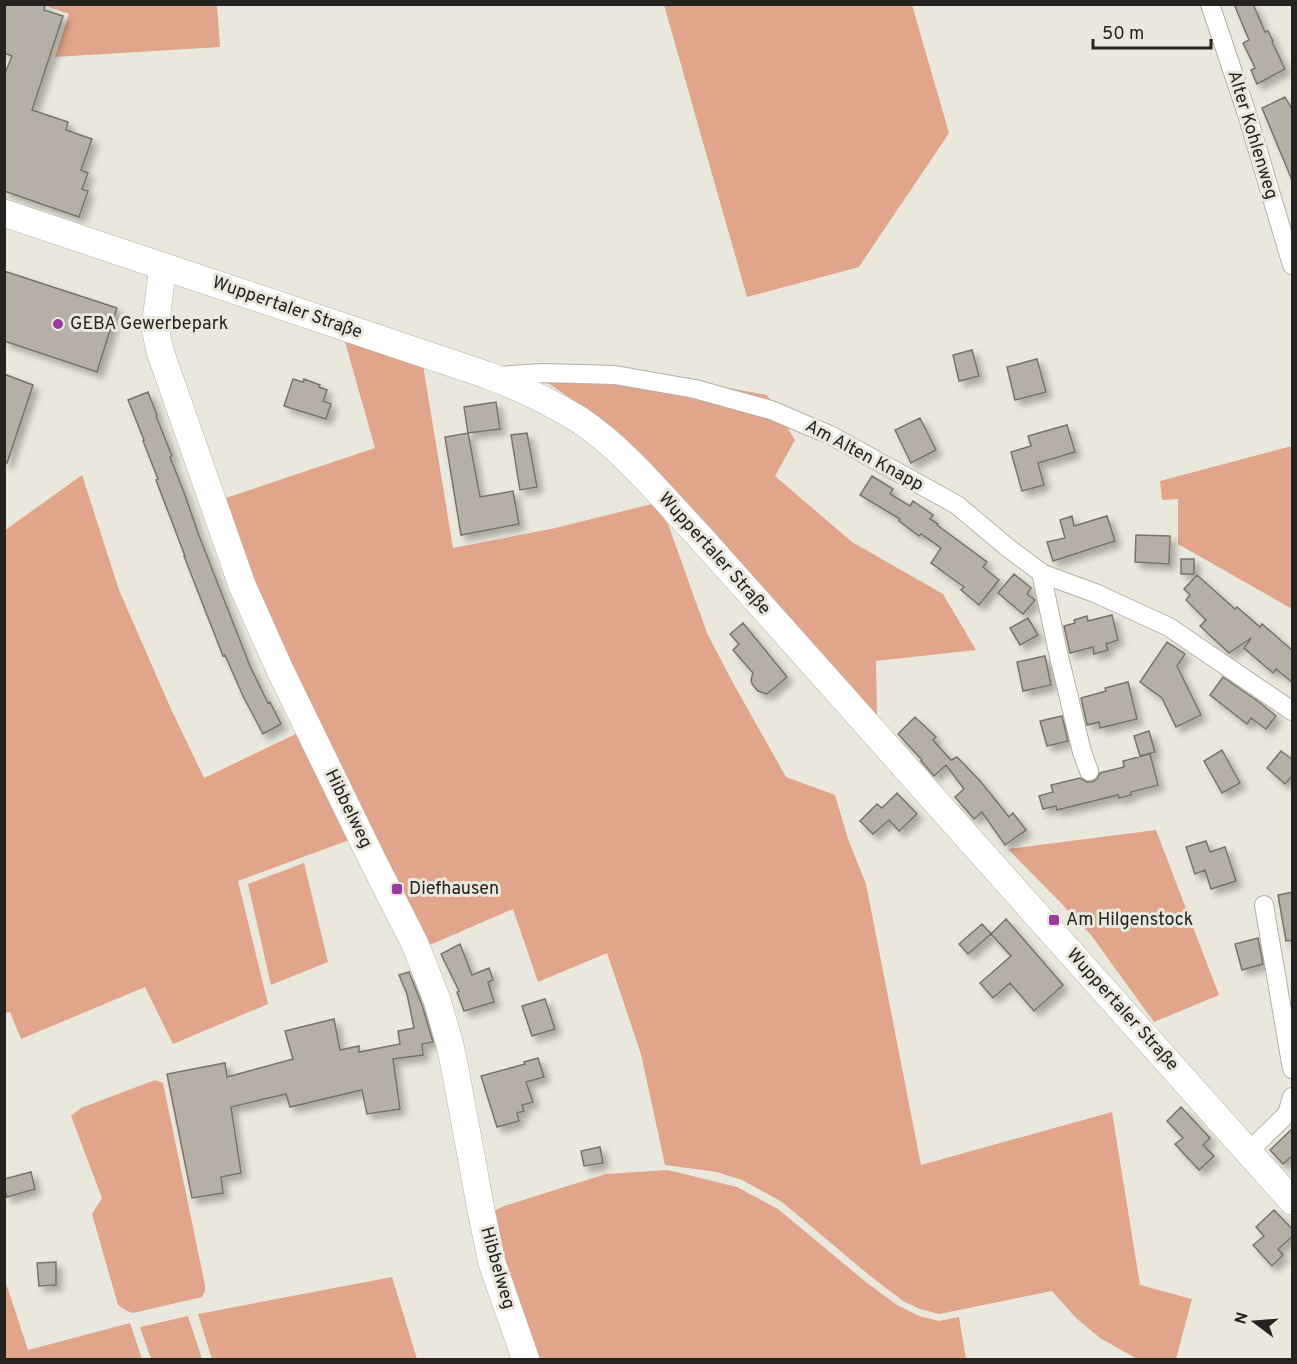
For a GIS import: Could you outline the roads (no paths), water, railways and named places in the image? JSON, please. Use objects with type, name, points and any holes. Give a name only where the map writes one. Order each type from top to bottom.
[{"type":"main road","name":"Wuppertaler Straße","points":[[4,213],[487,375],[545,399],[580,420],[619,451],[700,537],[1293,1201]]},
{"type":"main road","name":"Hibbelweg","points":[[163,266],[155,328],[160,351],[242,585],[280,670],[416,944],[437,1000],[450,1045],[492,1263],[526,1359]]},
{"type":"street","name":"Alter Kohlenweg","points":[[1210,4],[1246,111],[1293,265]]},
{"type":"street","name":"Am Alten Knapp","points":[[487,375],[542,373],[615,375],[694,389],[771,410],[830,435],[957,505],[1041,572],[1095,593],[1169,627],[1293,711]]},
{"type":"street","points":[[1041,572],[1062,670],[1082,752],[1089,771]]},
{"type":"street","points":[[1264,905],[1293,1069]]},
{"type":"street","points":[[1249,1151],[1287,1114],[1293,1097]]},
{"type":"place","name":"GEBA Gewerbepark","points":[[58,324]]},
{"type":"place","name":"Diefhausen","points":[[397,889]]},
{"type":"place","name":"Am Hilgenstock","points":[[1054,920]]}]
